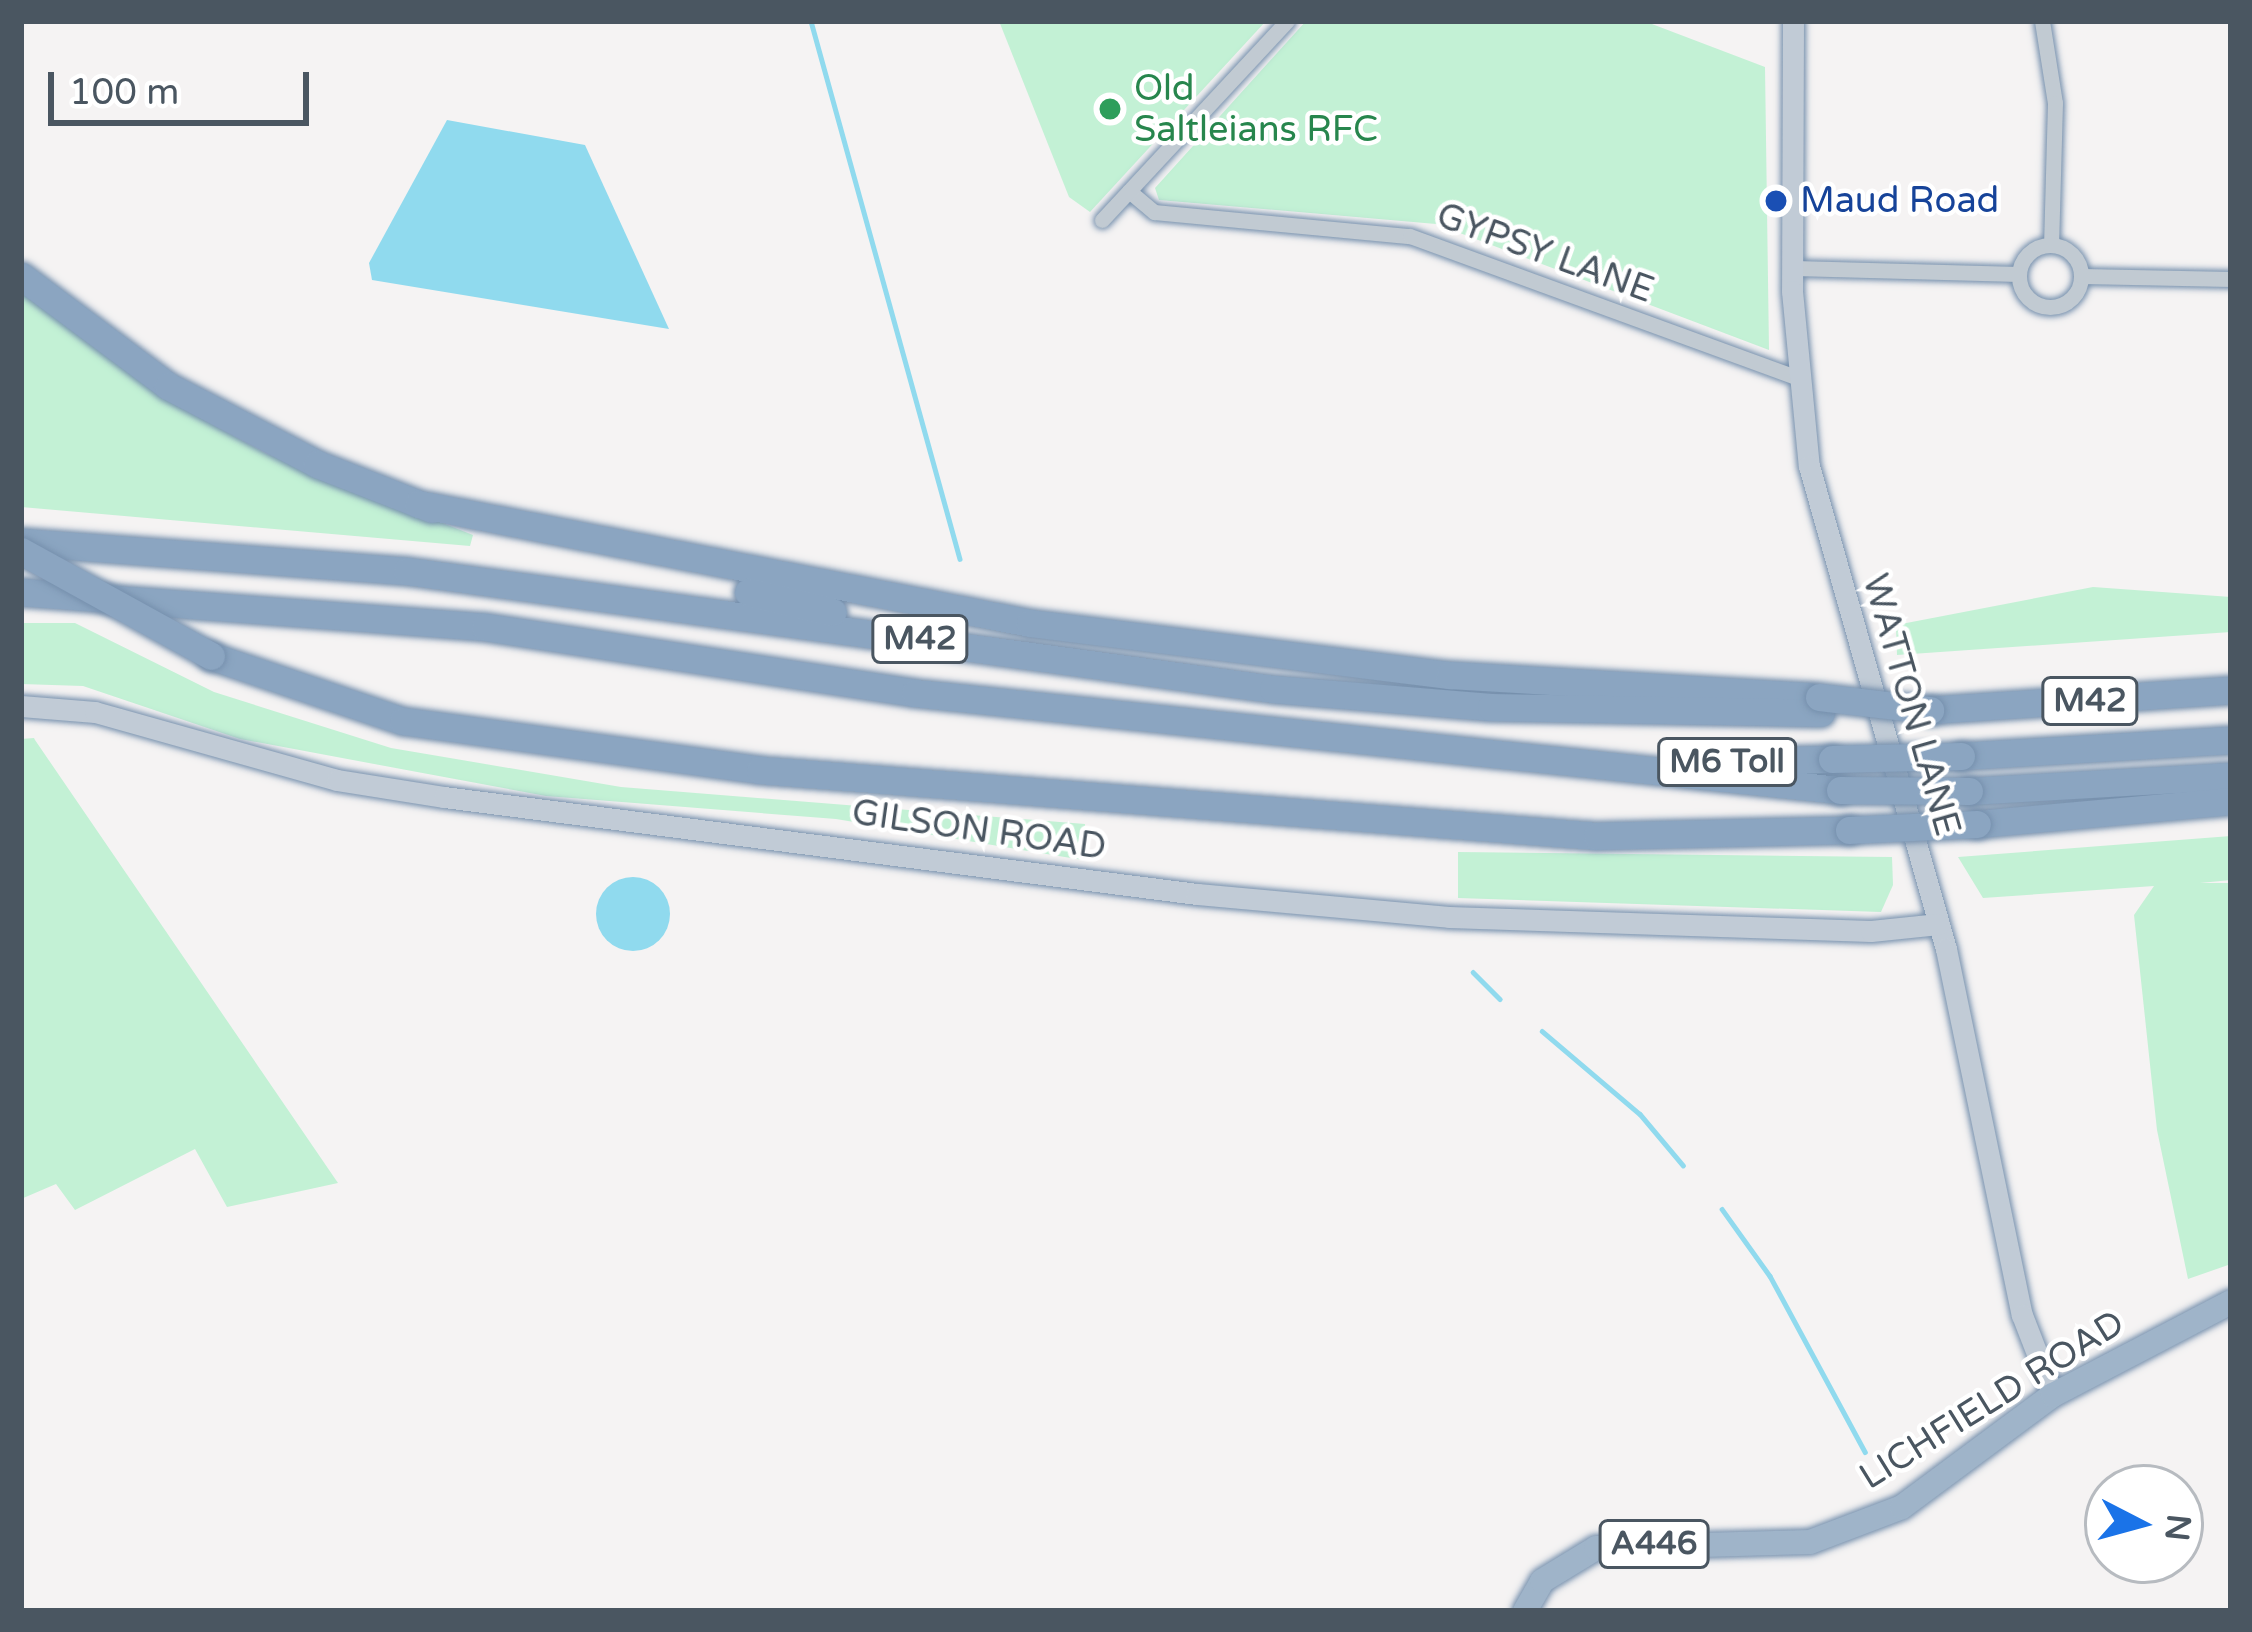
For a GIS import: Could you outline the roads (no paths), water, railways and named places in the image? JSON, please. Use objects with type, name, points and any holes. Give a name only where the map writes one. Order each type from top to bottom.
[{"type":"highway","points":[[21,276],[168,386],[317,464],[482,529],[981,647]]},
{"type":"highway","name":"M42","points":[[418,504],[806,585],[1182,644],[1450,675],[1940,710],[2231,690]]},
{"type":"highway","name":"M42","points":[[21,542],[407,571],[1273,688],[1491,706],[1820,705]]},
{"type":"highway","points":[[21,551],[211,656],[403,721],[760,770],[1597,836],[1977,824],[2231,801]]},
{"type":"highway","name":"M42","points":[[21,592],[485,627],[915,693],[1370,746],[1622,764],[1840,790],[1969,790],[2231,776]]},
{"type":"highway","name":"M6 Toll","points":[[1622,764],[1961,756],[2231,740]]},
{"type":"highway","name":"LICHFIELD ROAD","points":[[1525,1611],[1542,1582],[1596,1548],[1810,1542],[1902,1507],[2053,1395],[2231,1302]]},
{"type":"main road","name":"WATTON LANE","points":[[1793,21],[1796,376],[1809,466],[1939,924],[2022,1315],[2053,1395]]},
{"type":"main road","name":"GILSON ROAD","points":[[21,706],[94,712],[337,780],[1197,894],[1472,918],[1871,931],[1939,924]]},
{"type":"street","points":[[1102,220],[1287,21]]},
{"type":"street","points":[[2042,21],[2056,129],[2051,244]]},
{"type":"street","name":"GYPSY LANE","points":[[1130,191],[1154,212],[1410,236],[1796,376]]},
{"type":"street","points":[[2019,274],[2029,253],[2051,244],[2067,249],[2082,276]]},
{"type":"street","points":[[1794,268],[2019,274]]},
{"type":"street","points":[[2019,274],[2042,306],[2069,301],[2082,276]]},
{"type":"street","points":[[2082,276],[2231,279]]},
{"type":"water","points":[[447,120],[585,145],[669,329],[372,280],[369,263]]},
{"type":"water","points":[[633,877],[659,888],[670,914],[659,940],[633,951],[607,940],[596,914],[607,888]]},
{"type":"waterway","points":[[811,21],[960,559]]},
{"type":"waterway","points":[[1473,972],[1500,999]]},
{"type":"waterway","points":[[1542,1031],[1640,1114],[1683,1165]]},
{"type":"waterway","points":[[1722,1209],[1770,1276],[1865,1452]]},
{"type":"place","name":"Old Saltleians RFC","points":[[1110,109]]},
{"type":"place","name":"Maud Road","points":[[1776,201]]}]
